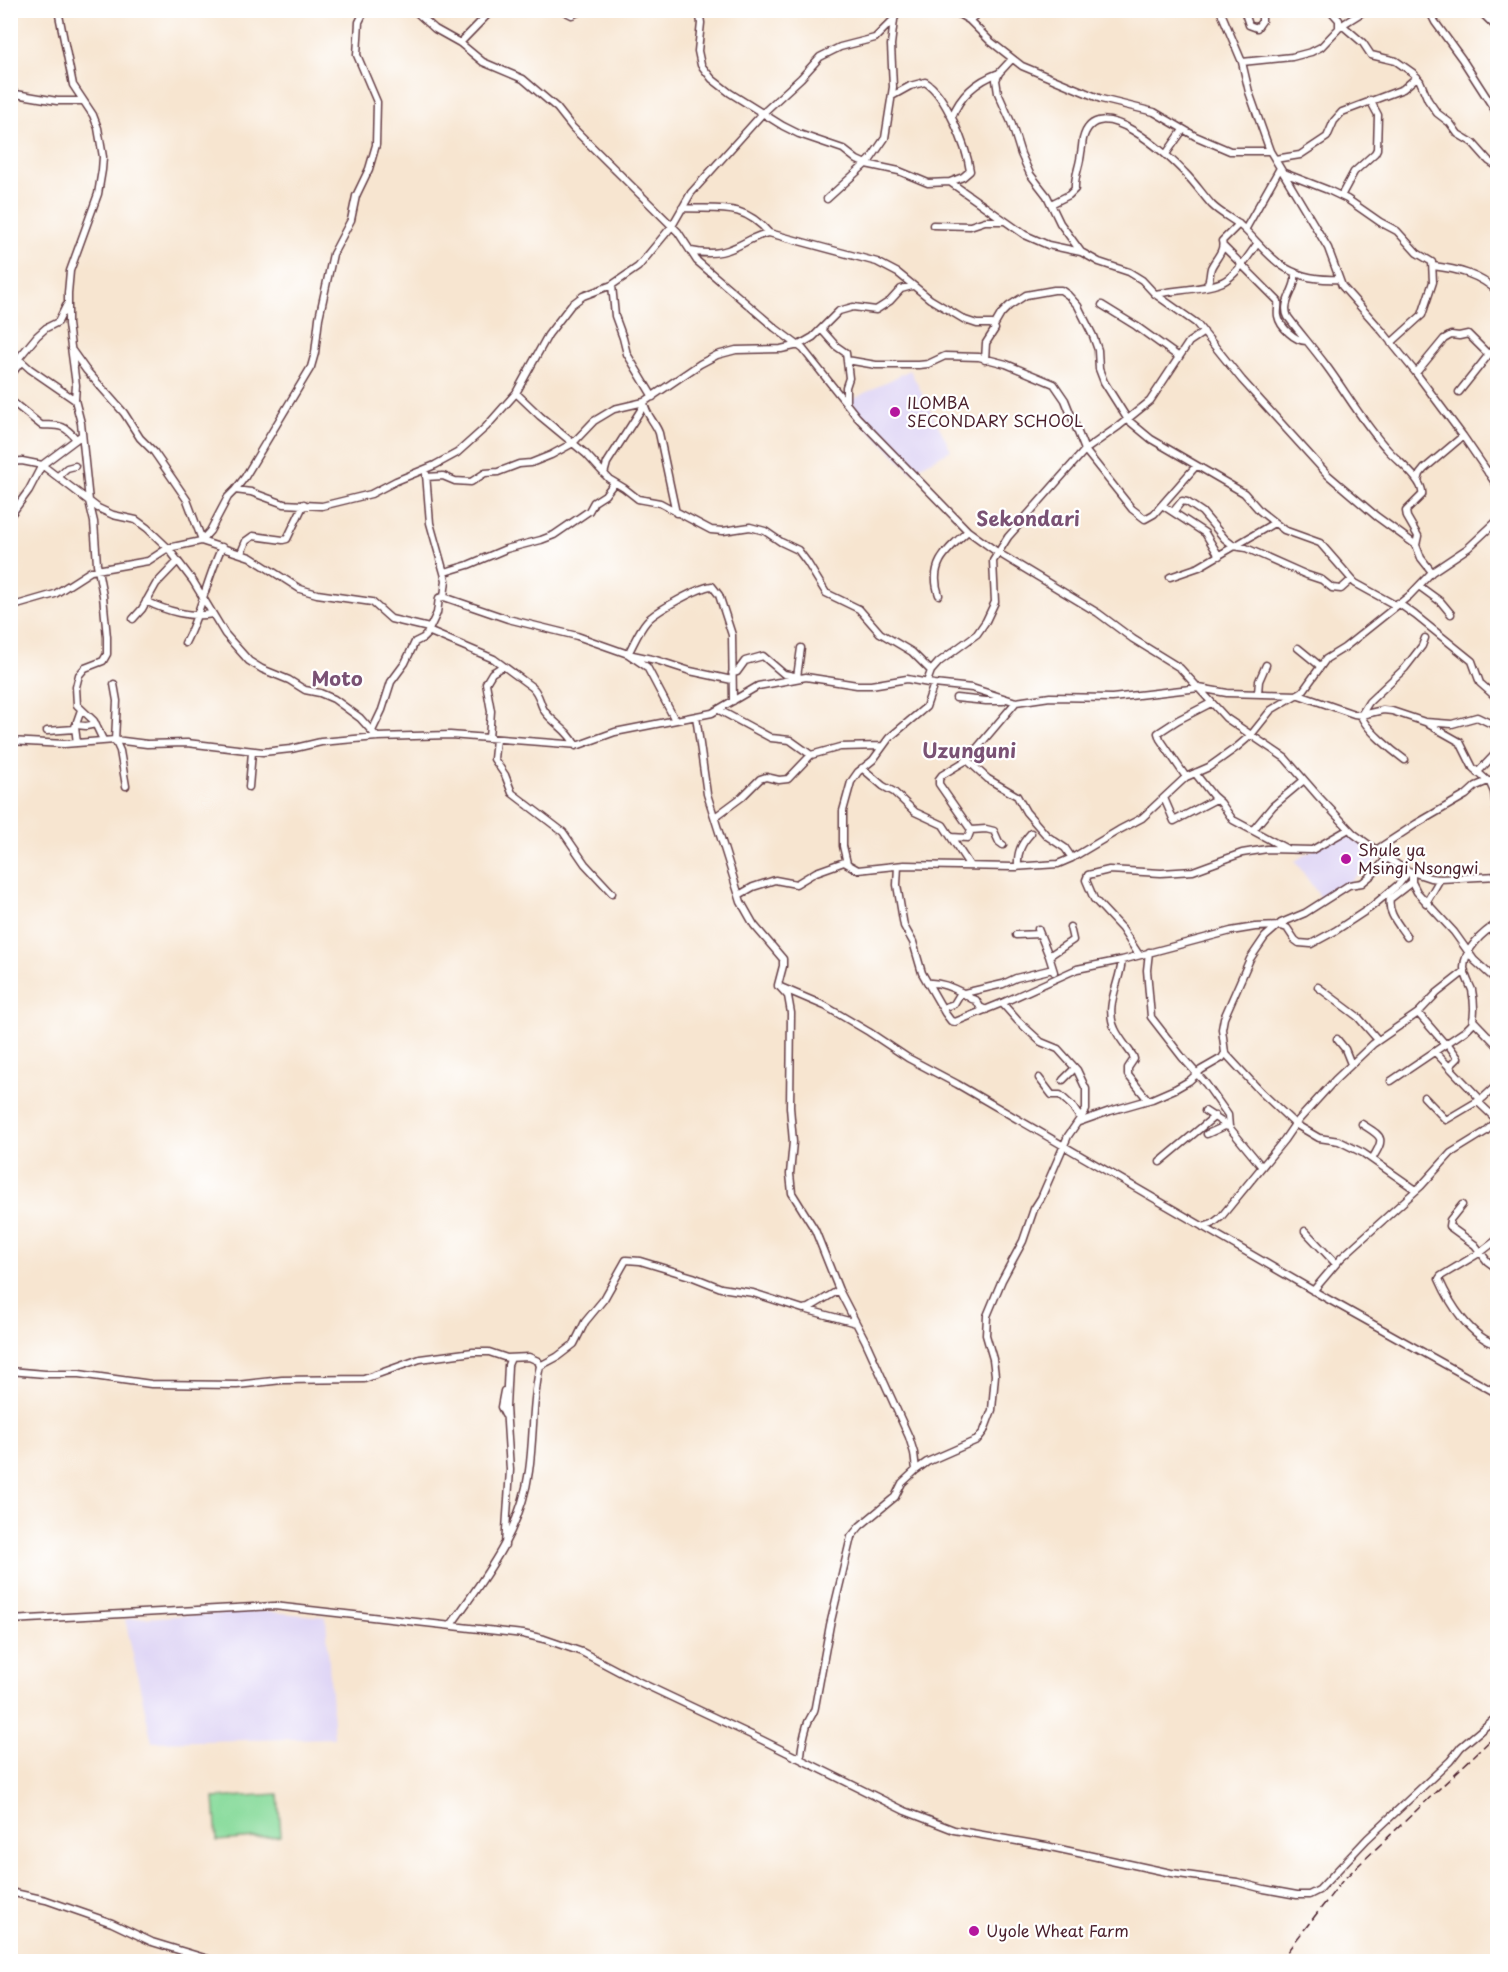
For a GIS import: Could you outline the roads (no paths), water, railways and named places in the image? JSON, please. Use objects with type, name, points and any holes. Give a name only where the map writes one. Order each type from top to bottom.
[{"type":"street","points":[[58,10],[69,73],[82,101],[93,115],[102,149],[102,170],[98,194],[70,271],[68,301],[79,437],[94,522],[98,569],[106,618],[107,654],[103,661],[85,668],[79,675],[76,687],[77,705],[96,724],[103,741]]},
{"type":"street","points":[[202,540],[210,531],[228,497],[245,477],[314,360],[319,318],[331,259],[351,220],[356,196],[365,179],[376,145],[377,102],[358,58],[357,48],[359,22],[365,10]]},
{"type":"street","points":[[414,10],[435,29],[460,43],[483,62],[523,80],[557,108],[572,127],[678,232],[705,269],[740,296],[775,328],[799,345],[846,403],[968,531],[997,552],[1098,613],[1133,639],[1173,662],[1234,726],[1286,758],[1363,842],[1387,858],[1410,872],[1440,879],[1497,876]]},
{"type":"street","points":[[460,43],[492,10]]},
{"type":"street","points":[[562,10],[572,15],[583,10]]},
{"type":"street","points":[[699,10],[701,24],[698,51],[701,66],[712,79],[730,93],[763,113],[799,134],[843,149],[866,164],[899,171],[928,183],[950,182],[963,177],[970,171],[952,118],[937,91],[925,82],[910,86],[892,96]]},
{"type":"street","points":[[827,199],[875,155],[885,138],[892,96],[891,45],[894,20],[898,10]]},
{"type":"street","points":[[969,20],[977,12],[984,10]]},
{"type":"street","points":[[1220,10],[1242,62],[1270,151],[1328,248],[1338,279],[1348,295],[1416,373],[1463,436],[1497,487]]},
{"type":"street","points":[[1244,10],[1249,25],[1257,28],[1262,23],[1262,10]]},
{"type":"street","points":[[1330,10],[1339,20],[1340,26],[1364,43],[1371,55],[1399,63],[1417,77],[1437,113],[1497,167]]},
{"type":"street","points":[[1242,62],[1306,54],[1321,47],[1340,26],[1365,10]]},
{"type":"street","points":[[1429,10],[1497,115]]},
{"type":"street","points":[[1479,10],[1497,29]]},
{"type":"street","points":[[956,11],[1022,66],[1101,99],[1154,112],[1183,130],[1230,151],[1270,151]]},
{"type":"street","points":[[235,490],[251,492],[284,504],[322,506],[362,497],[425,473],[453,456],[468,444],[516,393],[548,335],[571,305],[583,296],[612,285],[638,267],[672,226],[691,193],[763,113],[824,55],[840,47],[872,40],[894,20]]},
{"type":"street","points":[[1012,59],[999,73],[996,80],[998,93],[1030,174],[1081,252]]},
{"type":"street","points":[[952,118],[955,109],[970,90],[990,76],[999,73]]},
{"type":"street","points":[[1275,159],[1300,155],[1327,137],[1338,115],[1370,100],[1403,89],[1417,77]]},
{"type":"street","points":[[10,93],[57,101],[82,101]]},
{"type":"street","points":[[1341,196],[1354,172],[1377,149],[1378,115],[1370,100]]},
{"type":"street","points":[[1051,204],[1069,195],[1075,189],[1074,181],[1080,163],[1085,133],[1096,123],[1109,120],[1124,125],[1166,154],[1212,205],[1242,227],[1257,244],[1282,265],[1294,272],[1313,278],[1338,279]]},
{"type":"street","points":[[1166,154],[1183,130]]},
{"type":"street","points":[[1281,170],[1341,196],[1401,234],[1414,250],[1429,260],[1432,266],[1433,282],[1422,315],[1391,343]]},
{"type":"street","points":[[1206,286],[1210,281],[1210,271],[1223,246],[1222,241],[1242,227],[1281,170]]},
{"type":"street","points":[[950,182],[1025,235],[1038,241],[1081,252],[1099,262],[1136,276],[1155,294],[1187,316],[1204,332],[1242,380],[1328,475],[1376,516],[1416,545],[1421,558],[1432,572]]},
{"type":"street","points":[[682,208],[740,211],[754,219],[769,234]]},
{"type":"street","points":[[933,225],[970,226],[985,221],[1004,220]]},
{"type":"street","points":[[690,251],[719,252],[734,248],[756,236],[769,234],[871,260],[888,267],[930,299],[965,320],[994,326]]},
{"type":"street","points":[[1155,294],[1225,281],[1243,264],[1257,244]]},
{"type":"street","points":[[1223,246],[1278,301],[1278,317],[1283,325],[1297,339],[1306,341]]},
{"type":"street","points":[[1432,266],[1465,271],[1486,282],[1497,292]]},
{"type":"street","points":[[1294,272],[1296,278],[1287,298],[1285,312],[1371,430],[1418,481],[1423,493],[1406,512],[1418,536],[1416,545]]},
{"type":"street","points":[[612,285],[615,316],[627,354],[652,397]]},
{"type":"street","points":[[604,474],[608,463],[644,404],[700,364],[717,355],[736,350],[781,349],[799,345],[821,330],[838,311],[853,307],[876,310],[890,301],[901,289],[912,286]]},
{"type":"street","points":[[985,360],[986,343],[994,332],[994,326],[1001,314],[1009,306],[1026,295],[1054,290],[1061,290],[1068,294],[1078,306],[1093,336],[1098,350],[1099,369],[1104,382],[1128,420],[1151,439],[1244,493],[1274,523],[1292,534],[1320,543],[1351,580],[1415,615],[1472,661],[1480,683],[1495,697]]},
{"type":"street","points":[[10,376],[37,336],[58,322],[68,301]]},
{"type":"street","points":[[1102,306],[1136,326],[1179,357]]},
{"type":"street","points":[[821,330],[836,346],[845,351],[849,378],[846,387],[846,403]]},
{"type":"street","points":[[846,863],[843,846],[843,811],[851,782],[862,768],[873,760],[882,746],[926,707],[932,671],[939,662],[977,634],[986,621],[995,602],[993,561],[997,552],[1013,530],[1085,450],[1128,420],[1150,401],[1189,342],[1204,332]]},
{"type":"street","points":[[1416,373],[1444,339],[1450,335],[1471,336],[1488,354]]},
{"type":"street","points":[[1459,392],[1497,343]]},
{"type":"street","points":[[71,348],[86,370],[124,413],[140,438],[162,463],[187,500],[202,540]]},
{"type":"street","points":[[10,351],[53,386],[75,400]]},
{"type":"street","points":[[847,360],[876,365],[924,365],[952,355],[979,357],[996,361],[1054,384],[1065,400],[1085,450],[1132,509],[1145,519],[1162,505],[1196,466]]},
{"type":"street","points":[[516,393],[586,454],[614,483],[638,499],[660,503],[676,513],[717,531],[755,528],[765,531],[798,550],[826,593],[859,609],[880,633],[912,652],[932,671]]},
{"type":"street","points":[[10,400],[41,425],[60,425],[79,437]]},
{"type":"street","points":[[425,473],[459,482],[471,482],[485,473],[531,463],[551,455],[573,443],[590,424],[614,409],[644,404]]},
{"type":"street","points":[[644,404],[659,433],[676,513]]},
{"type":"street","points":[[1418,481],[1424,469],[1463,436]]},
{"type":"street","points":[[10,516],[42,465],[79,437]]},
{"type":"street","points":[[10,462],[22,461],[42,465],[89,503],[107,513],[136,520],[147,528],[178,561],[232,643],[255,665],[289,680],[308,692],[320,693],[334,699],[351,711],[377,737]]},
{"type":"street","points":[[58,476],[67,468],[75,466]]},
{"type":"street","points":[[1488,473],[1497,466]]},
{"type":"street","points":[[372,731],[391,682],[405,663],[415,642],[425,637],[447,586],[430,523],[425,473]]},
{"type":"street","points":[[445,573],[468,566],[506,549],[554,535],[589,511],[594,502],[605,495],[614,483]]},
{"type":"street","points":[[1173,512],[1182,501],[1187,502],[1206,515],[1225,539],[1234,546],[1249,549],[1322,580],[1336,590],[1341,589],[1351,580]]},
{"type":"street","points":[[241,553],[246,541],[253,536],[285,540],[304,504]]},
{"type":"street","points":[[1162,505],[1205,533],[1219,556]]},
{"type":"street","points":[[739,895],[753,887],[775,880],[796,884],[819,871],[842,862],[858,870],[898,866],[1018,867],[1058,864],[1072,858],[1142,818],[1186,777],[1216,763],[1251,735],[1272,710],[1299,695],[1326,659],[1419,586],[1432,572],[1468,548],[1497,520]]},
{"type":"street","points":[[1170,577],[1199,567],[1274,523]]},
{"type":"street","points":[[939,595],[935,575],[940,559],[968,531]]},
{"type":"street","points":[[10,607],[55,594],[87,572],[148,561],[168,548],[202,540],[250,557],[300,589],[322,595],[372,602],[392,619],[428,629],[446,640],[494,659],[536,691],[543,710],[565,730],[576,746]]},
{"type":"street","points":[[185,643],[222,547]]},
{"type":"street","points":[[133,619],[140,612],[156,584],[178,561]]},
{"type":"street","points":[[628,654],[640,630],[651,616],[691,594],[712,586],[719,595],[732,635],[733,701]]},
{"type":"street","points":[[1419,586],[1442,602],[1451,614]]},
{"type":"street","points":[[444,597],[508,619],[577,636],[628,654],[690,671],[732,676],[745,661],[763,656],[782,672],[798,677],[816,677],[857,685],[871,685],[902,679],[972,688],[1013,701]]},
{"type":"street","points":[[146,601],[196,616],[212,614]]},
{"type":"street","points":[[1361,715],[1369,702],[1401,672],[1422,646],[1425,638]]},
{"type":"street","points":[[798,677],[801,648]]},
{"type":"street","points":[[1298,648],[1320,666]]},
{"type":"street","points":[[628,654],[650,670],[675,720]]},
{"type":"street","points":[[1258,693],[1259,681],[1266,664]]},
{"type":"street","points":[[503,666],[492,673],[486,683],[491,711],[494,759],[505,775],[512,793],[560,830],[570,840],[585,864],[612,893]]},
{"type":"street","points":[[10,741],[77,743],[115,740],[147,744],[195,743],[252,752],[377,737],[450,735],[576,746],[615,732],[719,710],[758,686],[789,682],[798,677]]},
{"type":"street","points":[[1495,697],[1497,680]]},
{"type":"street","points":[[114,684],[117,701],[115,740],[120,751],[126,786]]},
{"type":"street","points":[[956,698],[986,701],[1050,697],[1112,698],[1199,688],[1227,693],[1299,695],[1361,715],[1383,710],[1392,711],[1425,722],[1460,742],[1471,766],[1488,781],[1494,792],[1497,822]]},
{"type":"street","points":[[951,837],[968,838],[971,830],[939,781],[942,775],[967,760],[1013,701]]},
{"type":"street","points":[[1186,777],[1158,733],[1211,703]]},
{"type":"street","points":[[77,743],[75,727],[81,710]]},
{"type":"street","points":[[719,710],[771,738],[790,740],[812,755]]},
{"type":"street","points":[[1361,715],[1364,723],[1405,760]]},
{"type":"street","points":[[696,716],[707,794],[739,895],[750,919],[783,958],[778,986]]},
{"type":"street","points":[[1425,722],[1452,723],[1477,717],[1497,727]]},
{"type":"street","points":[[47,731],[96,724]]},
{"type":"street","points":[[715,817],[742,797],[760,779],[788,778],[812,755],[840,747],[882,746]]},
{"type":"street","points":[[249,787],[252,752]]},
{"type":"street","points":[[1473,788],[1479,774],[1497,752]]},
{"type":"street","points":[[967,760],[988,778],[1017,796],[1026,812],[1047,836],[1065,848],[1072,858]]},
{"type":"street","points":[[862,768],[894,792],[915,812],[943,825],[970,866]]},
{"type":"street","points":[[1195,773],[1233,820],[1287,850]]},
{"type":"street","points":[[1252,830],[1273,806],[1304,780]]},
{"type":"street","points":[[1376,850],[1466,795],[1473,788],[1488,781],[1497,781]]},
{"type":"street","points":[[1164,798],[1174,821],[1216,799]]},
{"type":"street","points":[[1139,955],[1122,929],[1094,899],[1086,880],[1088,875],[1109,870],[1161,873],[1193,871],[1242,853],[1267,849],[1312,850],[1349,828]]},
{"type":"street","points":[[971,830],[994,831],[1003,845]]},
{"type":"street","points":[[1018,867],[1017,858],[1020,847],[1031,832]]},
{"type":"street","points":[[1387,858],[1362,883],[1349,885],[1305,913],[1276,926],[1265,937],[1250,959],[1224,1017],[1221,1029],[1225,1053],[1295,1124],[1314,1136],[1341,1142],[1372,1159],[1416,1190]]},
{"type":"street","points":[[898,866],[897,885],[903,922],[913,942],[922,973],[942,1008],[951,1021],[955,1022],[1086,967],[1122,960],[1231,931],[1276,926],[1287,928],[1299,943],[1313,944],[1370,908],[1410,872]]},
{"type":"street","points":[[1410,872],[1414,888],[1454,932],[1468,952],[1497,982]]},
{"type":"street","points":[[1426,903],[1440,879]]},
{"type":"street","points":[[1407,937],[1393,916],[1389,903],[1390,899],[1412,882]]},
{"type":"street","points":[[1391,1081],[1470,1027],[1473,1020],[1472,993],[1464,964],[1468,952],[1483,934],[1497,923]]},
{"type":"street","points":[[1049,956],[1073,940],[1070,927]]},
{"type":"street","points":[[1016,935],[1039,931],[1056,978]]},
{"type":"street","points":[[1149,952],[1147,970],[1151,1017],[1228,1115],[1229,1126]]},
{"type":"street","points":[[1122,960],[1112,998],[1112,1020],[1118,1035],[1134,1059],[1127,1071],[1128,1075],[1148,1100]]},
{"type":"street","points":[[942,1008],[954,1004],[959,995],[1053,969]]},
{"type":"street","points":[[1203,1227],[1221,1218],[1295,1124],[1351,1064],[1378,1040],[1418,1013],[1465,970]]},
{"type":"street","points":[[929,983],[941,983],[969,999],[976,1000],[980,1007],[986,1010]]},
{"type":"street","points":[[778,986],[825,1006],[909,1058],[1313,1291],[1497,1394]]},
{"type":"street","points":[[778,986],[788,996],[791,1013],[790,1107],[793,1142],[791,1188],[815,1230],[839,1290],[911,1441],[915,1470]]},
{"type":"street","points":[[1318,987],[1358,1017],[1378,1040]]},
{"type":"street","points":[[795,1757],[801,1755],[807,1724],[813,1715],[830,1624],[851,1537],[860,1526],[893,1500],[902,1483],[915,1470],[927,1461],[977,1440],[982,1434],[993,1407],[995,1375],[986,1335],[987,1316],[1002,1280],[1023,1241],[1034,1209],[1068,1136],[1086,1110],[1087,1097],[1076,1068],[1058,1049],[1041,1042],[1002,1003]]},
{"type":"street","points":[[1418,1013],[1458,1058],[1449,1067]]},
{"type":"street","points":[[1473,1020],[1497,1046]]},
{"type":"street","points":[[1337,1039],[1345,1049],[1351,1064]]},
{"type":"street","points":[[1313,1291],[1336,1264],[1416,1190],[1454,1151],[1485,1132],[1497,1120],[1435,1052]]},
{"type":"street","points":[[1080,1121],[1148,1100],[1183,1085],[1197,1073],[1222,1058],[1225,1053]]},
{"type":"street","points":[[1063,1080],[1076,1068]]},
{"type":"street","points":[[1039,1078],[1052,1095],[1060,1095],[1068,1101],[1080,1121]]},
{"type":"street","points":[[1424,1097],[1446,1120],[1479,1101],[1497,1084]]},
{"type":"street","points":[[1205,1111],[1229,1126],[1262,1167]]},
{"type":"street","points":[[1160,1162],[1215,1116]]},
{"type":"street","points":[[1362,1124],[1381,1138],[1382,1144],[1372,1159]]},
{"type":"street","points":[[1207,1134],[1229,1126]]},
{"type":"street","points":[[1462,1205],[1450,1220],[1449,1225],[1497,1269]]},
{"type":"street","points":[[1305,1231],[1336,1264]]},
{"type":"street","points":[[1497,1239],[1439,1279],[1458,1315],[1482,1337],[1497,1346]]},
{"type":"street","points":[[540,1366],[574,1344],[585,1322],[604,1299],[626,1260],[640,1261],[725,1289],[753,1293],[785,1305],[856,1323]]},
{"type":"street","points":[[806,1309],[839,1290]]},
{"type":"street","points":[[10,1371],[45,1374],[71,1373],[151,1384],[237,1385],[282,1380],[364,1379],[410,1361],[463,1352],[489,1352],[511,1358],[529,1357],[537,1361],[540,1366],[535,1390],[532,1448],[525,1493],[505,1545],[451,1625]]},
{"type":"street","points":[[505,1545],[510,1470],[506,1415],[508,1365],[511,1358]]},
{"type":"street","points":[[10,1620],[274,1606],[522,1634],[582,1652],[918,1817],[959,1832],[1046,1846],[1171,1873],[1309,1895],[1323,1887],[1367,1839],[1423,1788],[1461,1747],[1497,1716]]},
{"type":"street","points":[[10,1892],[56,1903],[112,1923],[152,1942],[218,1962]]},
{"type":"railway","points":[[1279,1962],[1343,1880],[1498,1733]]},
{"type":"place","name":"ILOMBA SECONDARY SCHOOL","points":[[895,412]]},
{"type":"place","name":"Shule ya Msingi Nsongwi","points":[[1346,859]]},
{"type":"place","name":"Uyole Wheat Farm","points":[[974,1931]]},
{"type":"district","name":"Sekondari","points":[[1028,519]]},
{"type":"district","name":"Moto","points":[[337,679]]},
{"type":"district","name":"Uzunguni","points":[[969,751]]}]
